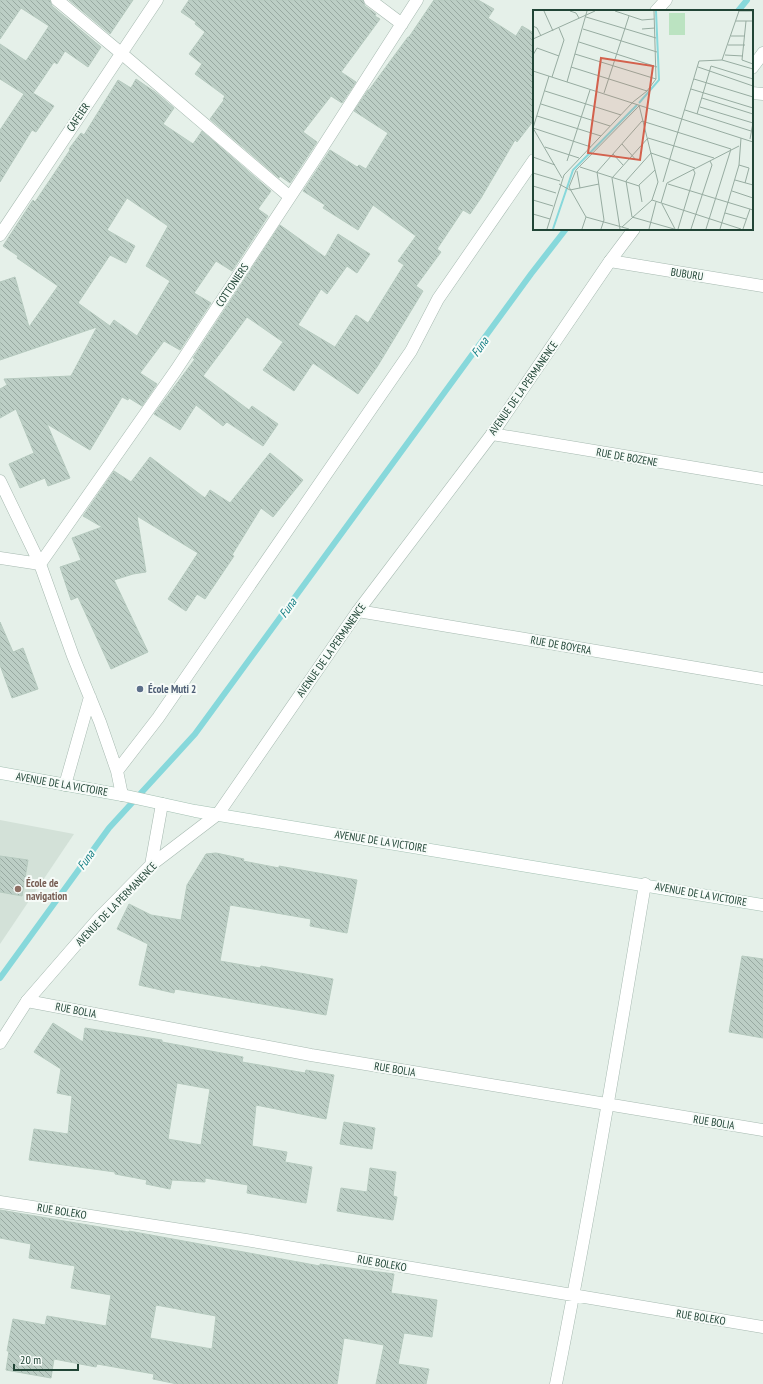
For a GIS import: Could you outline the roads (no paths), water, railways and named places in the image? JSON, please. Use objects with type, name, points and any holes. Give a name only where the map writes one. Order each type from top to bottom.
[{"type":"street","points":[[57,0],[122,53],[290,197]]},
{"type":"street","name":"CAFEIER","points":[[0,234],[157,0]]},
{"type":"street","points":[[370,0],[402,24]]},
{"type":"street","name":"COTTONIERS","points":[[40,564],[176,370],[417,0]]},
{"type":"street","points":[[657,10],[666,0]]},
{"type":"street","points":[[753,67],[763,53]]},
{"type":"street","points":[[753,93],[763,94]]},
{"type":"street","points":[[117,771],[158,718],[411,351],[438,299],[533,161]]},
{"type":"street","name":"AVENUE DE LA PERMANENCE","points":[[0,1043],[27,1001],[99,918],[151,865],[218,814],[358,611],[492,434],[610,261],[633,230]]},
{"type":"street","name":"BUBURU","points":[[610,261],[763,286]]},
{"type":"street","name":"RUE DE BOZENE","points":[[492,434],[763,479]]},
{"type":"street","points":[[0,481],[40,564],[73,656],[100,722],[125,796]]},
{"type":"street","points":[[0,558],[40,564]]},
{"type":"street","name":"RUE DE BOYERA","points":[[358,611],[763,679]]},
{"type":"street","points":[[65,785],[90,697]]},
{"type":"street","name":"AVENUE DE LA VICTOIRE","points":[[0,773],[218,814],[763,904]]},
{"type":"street","points":[[151,865],[156,803]]},
{"type":"street","points":[[556,1384],[574,1296],[645,884]]},
{"type":"street","name":"RUE BOLIA","points":[[27,1001],[311,1055],[763,1130]]},
{"type":"street","name":"RUE BOLEKO","points":[[0,1202],[246,1240],[763,1327]]},
{"type":"waterway","name":"Funa","points":[[739,10],[747,0]]},
{"type":"waterway","name":"Funa","points":[[0,978],[109,828],[195,734],[531,274],[565,230]]},
{"type":"place","name":"École Muti 2","points":[[140,689]]},
{"type":"place","name":"École de navigation","points":[[18,889]]}]
